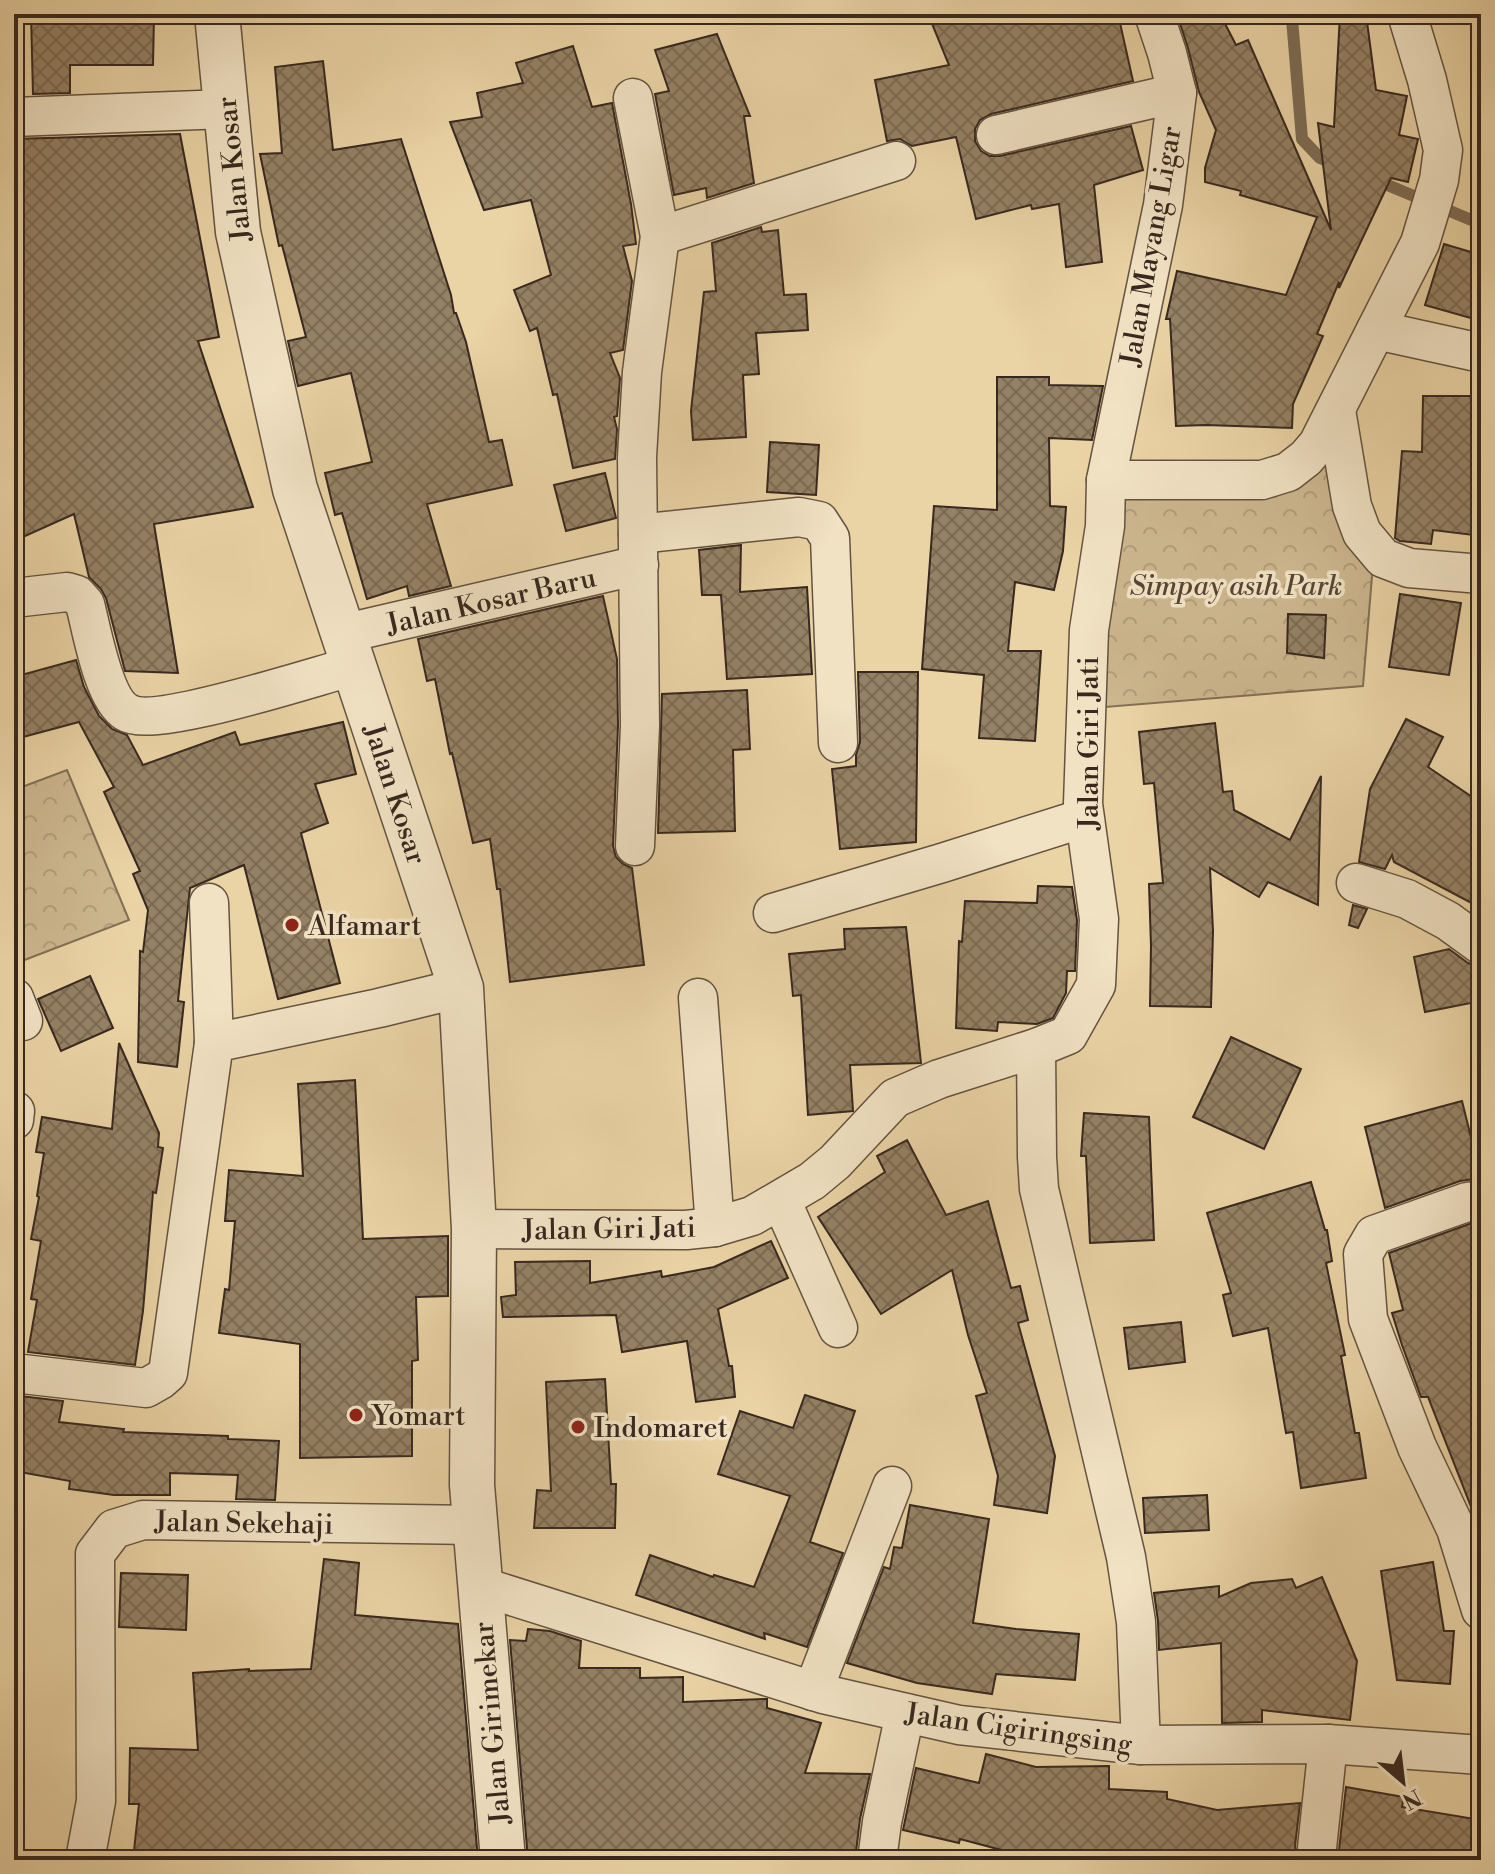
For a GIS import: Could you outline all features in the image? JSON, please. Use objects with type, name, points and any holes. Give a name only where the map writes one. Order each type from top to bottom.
[{"type":"street","name":"Jalan Kosar","points":[[217,14],[238,232],[295,489],[461,988],[474,1229],[472,1485],[480,1586]]},
{"type":"street","name":"Jalan Mayang Ligar","points":[[1106,480],[1163,205],[1177,93],[1154,14]]},
{"type":"street","points":[[1106,480],[1262,480],[1288,472],[1318,444],[1420,243],[1439,180],[1443,150],[1427,80],[1407,14]]},
{"type":"street","points":[[996,135],[1177,93]]},
{"type":"street","points":[[633,98],[660,236],[642,372],[637,457],[640,726],[635,846]]},
{"type":"street","points":[[14,117],[226,109]]},
{"type":"street","points":[[660,236],[896,161]]},
{"type":"street","points":[[1376,330],[1481,353]]},
{"type":"street","points":[[1336,410],[1352,506],[1362,533],[1383,558],[1409,568],[1481,574]]},
{"type":"street","name":"Jalan Giri Jati","points":[[474,1229],[686,1230],[715,1227],[752,1216],[812,1181],[835,1162],[895,1098],[939,1079],[1068,1035],[1096,985],[1099,919],[1083,804],[1089,630],[1105,526],[1106,480]]},
{"type":"street","name":"Jalan Kosar Baru","points":[[14,598],[67,592],[77,595],[85,604],[108,691],[127,713],[164,714],[213,706],[348,650],[638,549],[799,517],[819,521],[830,538],[838,743]]},
{"type":"street","points":[[773,913],[1084,818]]},
{"type":"street","points":[[1356,883],[1407,899],[1448,921],[1481,945]]},
{"type":"street","points":[[14,1373],[146,1388],[168,1373],[214,1043],[209,903]]},
{"type":"street","points":[[214,1043],[461,988]]},
{"type":"street","points":[[698,998],[715,1227]]},
{"type":"street","points":[[1036,1048],[1039,1189],[1126,1557],[1136,1622],[1141,1745]]},
{"type":"street","points":[[14,1120],[15,1111]]},
{"type":"street","points":[[781,1200],[838,1328]]},
{"type":"street","points":[[1481,1200],[1467,1202],[1374,1235],[1363,1254],[1368,1319],[1417,1447],[1469,1525],[1481,1610]]},
{"type":"street","points":[[813,1691],[892,1486]]},
{"type":"street","name":"Jalan Sekehaji","points":[[85,1860],[96,1801],[95,1554],[114,1529],[143,1520],[475,1525]]},
{"type":"street","name":"Jalan Cigiringsing","points":[[480,1586],[813,1691],[959,1725],[1141,1745],[1328,1744],[1481,1755]]},
{"type":"street","name":"Jalan Girimekar","points":[[480,1586],[503,1860]]},
{"type":"street","points":[[877,1860],[905,1713]]},
{"type":"street","points":[[1317,1848],[1328,1744]]},
{"type":"green space","name":"Simpay asih Park","points":[[1335,409],[1373,564],[1363,686],[1093,708],[1110,480],[1263,474]]},
{"type":"green space","points":[[67,770],[129,920],[14,964],[14,790]]},
{"type":"building","points":[[31,14],[154,16],[153,65],[70,65],[70,93],[33,94]]},
{"type":"building","points":[[928,14],[1118,14],[1133,81],[991,114],[980,120],[975,129],[975,141],[981,151],[990,156],[1000,156],[1131,126],[1143,170],[1094,185],[1102,262],[1066,267],[1059,204],[1032,209],[1031,205],[976,219],[956,137],[912,146],[900,139],[887,141],[875,80],[949,65]]},
{"type":"building","points":[[1177,14],[1220,14],[1236,45],[1248,40],[1331,230],[1318,123],[1334,127],[1340,14],[1366,14],[1376,90],[1407,96],[1399,135],[1418,139],[1408,182],[1391,178],[1339,288],[1339,282],[1317,334],[1323,336],[1293,404],[1292,428],[1176,426],[1170,319],[1166,319],[1177,271],[1286,295],[1317,217],[1205,182],[1205,168],[1216,130],[1199,92]]},
{"type":"building","points":[[717,34],[750,116],[744,116],[754,183],[707,198],[706,188],[674,195],[655,94],[669,91],[655,50]]},
{"type":"building","points":[[573,46],[592,107],[612,103],[636,244],[623,246],[632,281],[623,350],[610,353],[620,378],[617,416],[614,417],[617,429],[615,459],[573,468],[557,394],[553,395],[537,328],[530,331],[514,290],[551,275],[531,200],[484,210],[450,122],[482,117],[477,93],[523,83],[516,63]]},
{"type":"building","points":[[323,61],[333,150],[401,139],[454,313],[466,342],[489,442],[502,440],[512,485],[427,504],[451,586],[409,596],[407,586],[367,599],[342,513],[335,515],[325,473],[372,462],[351,373],[298,386],[288,341],[306,337],[282,245],[279,246],[260,154],[282,153],[275,67]]},
{"type":"building","points":[[180,134],[219,337],[198,341],[253,507],[154,524],[178,673],[125,671],[106,598],[89,577],[74,514],[14,541],[14,139]]},
{"type":"building","points":[[761,227],[762,232],[778,230],[784,295],[806,294],[808,330],[756,333],[759,374],[743,375],[746,437],[693,440],[691,411],[704,292],[716,291],[712,243]]},
{"type":"building","points":[[1444,244],[1481,255],[1481,321],[1425,305]]},
{"type":"building","points":[[997,377],[1049,377],[1049,385],[1103,386],[1092,440],[1049,438],[1050,506],[1066,507],[1063,551],[1054,590],[1015,582],[1008,651],[1041,651],[1035,741],[979,738],[984,675],[922,669],[934,506],[997,510]]},
{"type":"building","points":[[1423,396],[1481,396],[1481,480],[1473,535],[1433,530],[1431,544],[1395,538],[1402,451],[1422,452]]},
{"type":"building","points":[[770,442],[819,445],[816,495],[767,492]]},
{"type":"building","points":[[605,473],[616,518],[566,531],[554,485]]},
{"type":"building","points":[[741,545],[740,592],[807,587],[812,674],[727,679],[721,595],[702,595],[699,550]]},
{"type":"building","points":[[1400,594],[1461,603],[1449,675],[1389,667]]},
{"type":"building","points":[[603,596],[617,659],[618,726],[613,846],[616,857],[632,868],[644,965],[510,982],[500,889],[497,889],[490,839],[473,843],[435,679],[427,681],[418,639]]},
{"type":"building","points":[[1288,614],[1326,615],[1324,658],[1287,653]]},
{"type":"building","points":[[76,660],[84,687],[99,716],[112,729],[127,735],[143,765],[235,732],[240,745],[343,722],[356,774],[315,784],[328,823],[301,833],[340,983],[278,999],[244,865],[190,888],[178,1001],[184,1002],[177,1067],[138,1062],[140,951],[143,952],[148,910],[133,874],[140,871],[104,792],[114,787],[79,722],[23,737],[14,703],[14,677]]},
{"type":"building","points":[[858,672],[918,672],[916,842],[840,849],[832,769],[856,766],[860,742]]},
{"type":"building","points":[[747,690],[750,749],[733,750],[735,831],[658,833],[662,694]]},
{"type":"building","points":[[1406,719],[1443,737],[1428,767],[1481,803],[1481,908],[1394,862],[1392,855],[1385,869],[1359,862],[1370,789]]},
{"type":"building","points":[[1215,723],[1223,792],[1232,791],[1234,810],[1290,840],[1321,776],[1318,905],[1268,882],[1259,897],[1210,868],[1213,931],[1211,1007],[1150,1006],[1149,884],[1163,883],[1154,783],[1144,784],[1139,732]]},
{"type":"building","points":[[1038,886],[1072,887],[1077,920],[1075,971],[1067,971],[1066,993],[1053,1018],[1037,1024],[998,1022],[997,1031],[956,1028],[959,941],[962,942],[965,901],[1037,903]]},
{"type":"building","points":[[1353,905],[1367,909],[1358,928],[1349,925]]},
{"type":"building","points":[[906,927],[921,1063],[850,1065],[853,1111],[808,1115],[801,995],[793,996],[789,954],[845,949],[844,929]]},
{"type":"building","points":[[1449,949],[1479,967],[1481,1001],[1425,1012],[1414,957]]},
{"type":"building","points":[[90,976],[113,1028],[61,1051],[38,999]]},
{"type":"building","points":[[1231,1037],[1301,1069],[1264,1149],[1193,1117]]},
{"type":"building","points":[[119,1043],[159,1133],[158,1147],[163,1148],[156,1193],[153,1192],[135,1365],[28,1352],[37,1300],[31,1299],[41,1241],[31,1239],[44,1153],[36,1152],[42,1117],[112,1129]]},
{"type":"building","points":[[355,1080],[363,1239],[448,1236],[448,1296],[416,1297],[418,1360],[412,1361],[412,1456],[300,1458],[300,1344],[219,1333],[225,1289],[229,1290],[235,1221],[225,1221],[229,1170],[303,1176],[298,1084]]},
{"type":"building","points":[[1462,1101],[1481,1178],[1460,1181],[1385,1208],[1365,1127]]},
{"type":"building","points":[[1084,1113],[1149,1117],[1154,1240],[1090,1243],[1086,1156],[1081,1156]]},
{"type":"building","points":[[907,1140],[946,1215],[988,1201],[1011,1288],[1020,1286],[1028,1320],[1018,1323],[1055,1456],[1047,1513],[994,1505],[998,1476],[976,1396],[987,1393],[968,1335],[952,1270],[881,1314],[818,1217],[885,1172],[877,1156]]},
{"type":"building","points":[[1311,1182],[1327,1230],[1332,1261],[1326,1263],[1345,1355],[1341,1356],[1355,1433],[1359,1433],[1366,1478],[1301,1488],[1293,1432],[1286,1433],[1268,1328],[1233,1336],[1223,1295],[1231,1293],[1207,1213]]},
{"type":"building","points":[[1481,1222],[1479,1527],[1428,1397],[1421,1397],[1402,1345],[1392,1313],[1403,1310],[1389,1253]]},
{"type":"building","points":[[771,1241],[788,1278],[718,1309],[729,1366],[732,1366],[735,1397],[696,1402],[687,1341],[622,1352],[616,1315],[503,1317],[501,1297],[516,1295],[515,1262],[590,1261],[590,1283],[661,1271],[662,1277],[714,1267]]},
{"type":"building","points":[[1181,1322],[1185,1362],[1129,1369],[1124,1328]]},
{"type":"building","points":[[605,1379],[611,1484],[616,1484],[615,1528],[534,1528],[537,1490],[551,1491],[546,1382]]},
{"type":"building","points":[[805,1395],[855,1411],[810,1542],[843,1553],[807,1647],[764,1633],[765,1639],[636,1595],[650,1555],[713,1577],[754,1587],[790,1496],[718,1474],[740,1411],[793,1428]]},
{"type":"building","points":[[20,1396],[63,1401],[59,1422],[124,1429],[123,1432],[279,1441],[275,1500],[236,1499],[238,1475],[170,1473],[170,1495],[114,1495],[69,1489],[70,1481],[14,1471],[14,1406],[18,1407]]},
{"type":"building","points":[[1207,1495],[1209,1530],[1145,1533],[1143,1498]]},
{"type":"building","points":[[910,1505],[989,1519],[973,1623],[1079,1634],[1075,1680],[996,1674],[992,1694],[917,1683],[847,1663],[884,1567],[890,1569],[894,1547],[902,1548]]},
{"type":"building","points":[[324,1559],[359,1563],[355,1615],[458,1624],[478,1860],[133,1860],[139,1804],[129,1804],[130,1748],[198,1750],[193,1673],[311,1669]]},
{"type":"building","points":[[1433,1562],[1444,1631],[1454,1631],[1450,1684],[1397,1680],[1381,1571]]},
{"type":"building","points":[[121,1573],[188,1575],[186,1630],[119,1627]]},
{"type":"building","points":[[1322,1577],[1357,1661],[1350,1720],[1262,1710],[1262,1722],[1222,1723],[1221,1643],[1159,1650],[1154,1593],[1219,1586],[1219,1597],[1251,1583],[1292,1579],[1296,1588]]},
{"type":"building","points":[[528,1629],[550,1631],[581,1641],[579,1668],[640,1668],[640,1678],[683,1677],[683,1702],[767,1699],[767,1708],[821,1723],[805,1773],[870,1774],[855,1860],[528,1860],[510,1640],[526,1641]]},
{"type":"building","points":[[986,1754],[1036,1767],[1109,1766],[1109,1789],[1167,1792],[1167,1799],[1217,1810],[1300,1803],[1295,1846],[1299,1860],[1024,1860],[1024,1856],[960,1839],[959,1843],[903,1830],[916,1768],[979,1783]]},
{"type":"building","points":[[1346,1787],[1404,1797],[1402,1807],[1481,1820],[1481,1860],[1335,1860],[1339,1850]]},
{"type":"waterway","points":[[1289,14],[1292,19],[1302,139],[1320,158],[1337,165]]},
{"type":"waterway","points":[[1373,179],[1481,224]]},
{"type":"place","name":"Alfamart","points":[[292,925]]},
{"type":"place","name":"Yomart","points":[[356,1415]]},
{"type":"place","name":"Indomaret","points":[[578,1427]]}]
